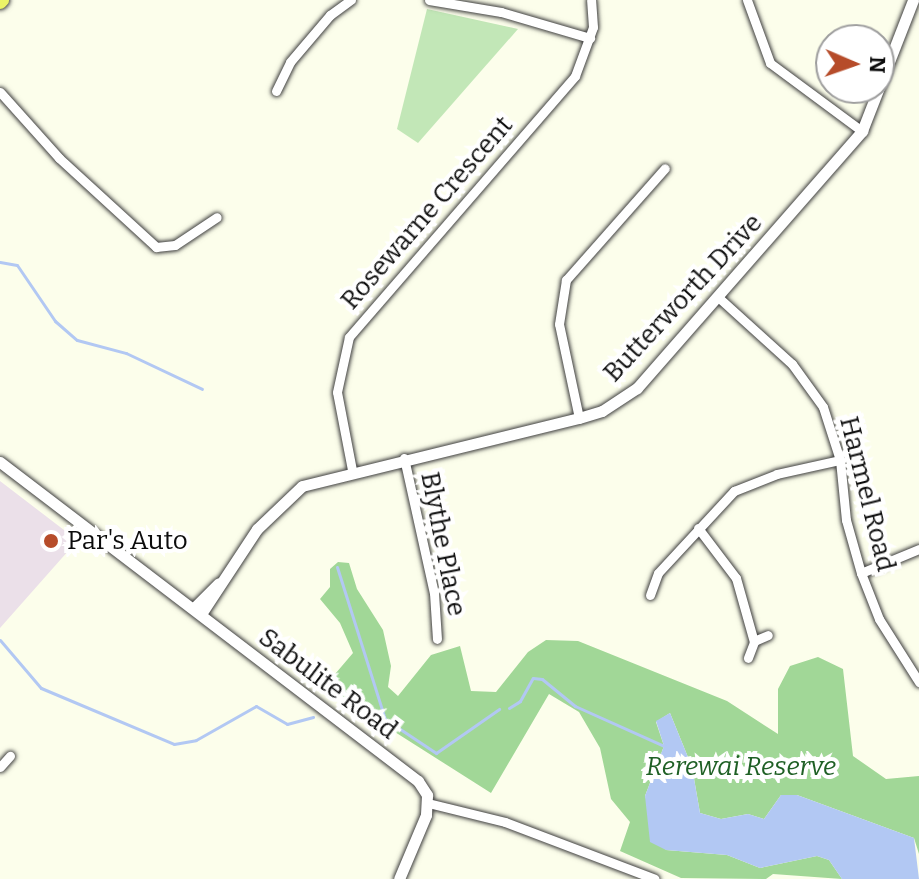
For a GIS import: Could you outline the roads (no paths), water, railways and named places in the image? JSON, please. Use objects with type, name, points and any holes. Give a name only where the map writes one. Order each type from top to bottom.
[{"type":"street","points":[[276,91],[290,62],[330,15],[351,0]]},
{"type":"street","points":[[429,0],[501,12],[590,38]]},
{"type":"street","name":"Rosewarne Crescent","points":[[352,470],[337,392],[349,337],[575,76],[590,38],[591,0]]},
{"type":"street","points":[[747,0],[763,53],[780,74],[862,131]]},
{"type":"street","name":"Butterworth Drive","points":[[197,611],[284,500],[318,479],[579,418],[602,411],[637,388],[862,131],[913,0]]},
{"type":"street","points":[[0,92],[59,158],[156,247],[175,245],[217,217]]},
{"type":"street","points":[[579,418],[559,324],[566,280],[665,168]]},
{"type":"street","name":"Harmel Road","points":[[718,297],[805,380],[823,407],[840,460],[846,520],[861,573],[879,619],[919,682]]},
{"type":"street","name":"Blythe Place","points":[[404,458],[434,593],[437,639]]},
{"type":"street","points":[[650,595],[658,573],[698,528],[745,484],[840,460]]},
{"type":"street","name":"Sabulite Road","points":[[0,462],[418,781],[428,803]]},
{"type":"street","points":[[698,528],[736,578],[754,641],[748,658]]},
{"type":"street","points":[[861,573],[919,549]]},
{"type":"street","points":[[754,641],[768,635]]},
{"type":"street","points":[[0,767],[10,756]]},
{"type":"street","points":[[399,879],[428,803],[460,807],[655,879]]},
{"type":"water","points":[[670,713],[692,767],[700,813],[721,819],[748,814],[764,819],[781,795],[797,795],[914,838],[919,879],[842,879],[829,860],[817,856],[760,868],[727,855],[666,850],[650,842],[645,796],[664,746],[656,721]]},
{"type":"waterway","points":[[0,262],[17,265],[55,321],[77,340],[126,353],[202,389]]},
{"type":"waterway","points":[[337,567],[385,719]]},
{"type":"waterway","points":[[0,640],[41,688],[174,744],[196,740],[256,706],[287,724],[313,717]]},
{"type":"waterway","points":[[509,708],[520,701],[533,678],[542,679],[575,706],[664,746]]},
{"type":"waterway","points":[[344,704],[367,707],[436,753],[499,709]]},
{"type":"place","name":"Par's Auto","points":[[51,541]]},
{"type":"park label","name":"Rerewai Reserve","points":[[741,767]]}]
